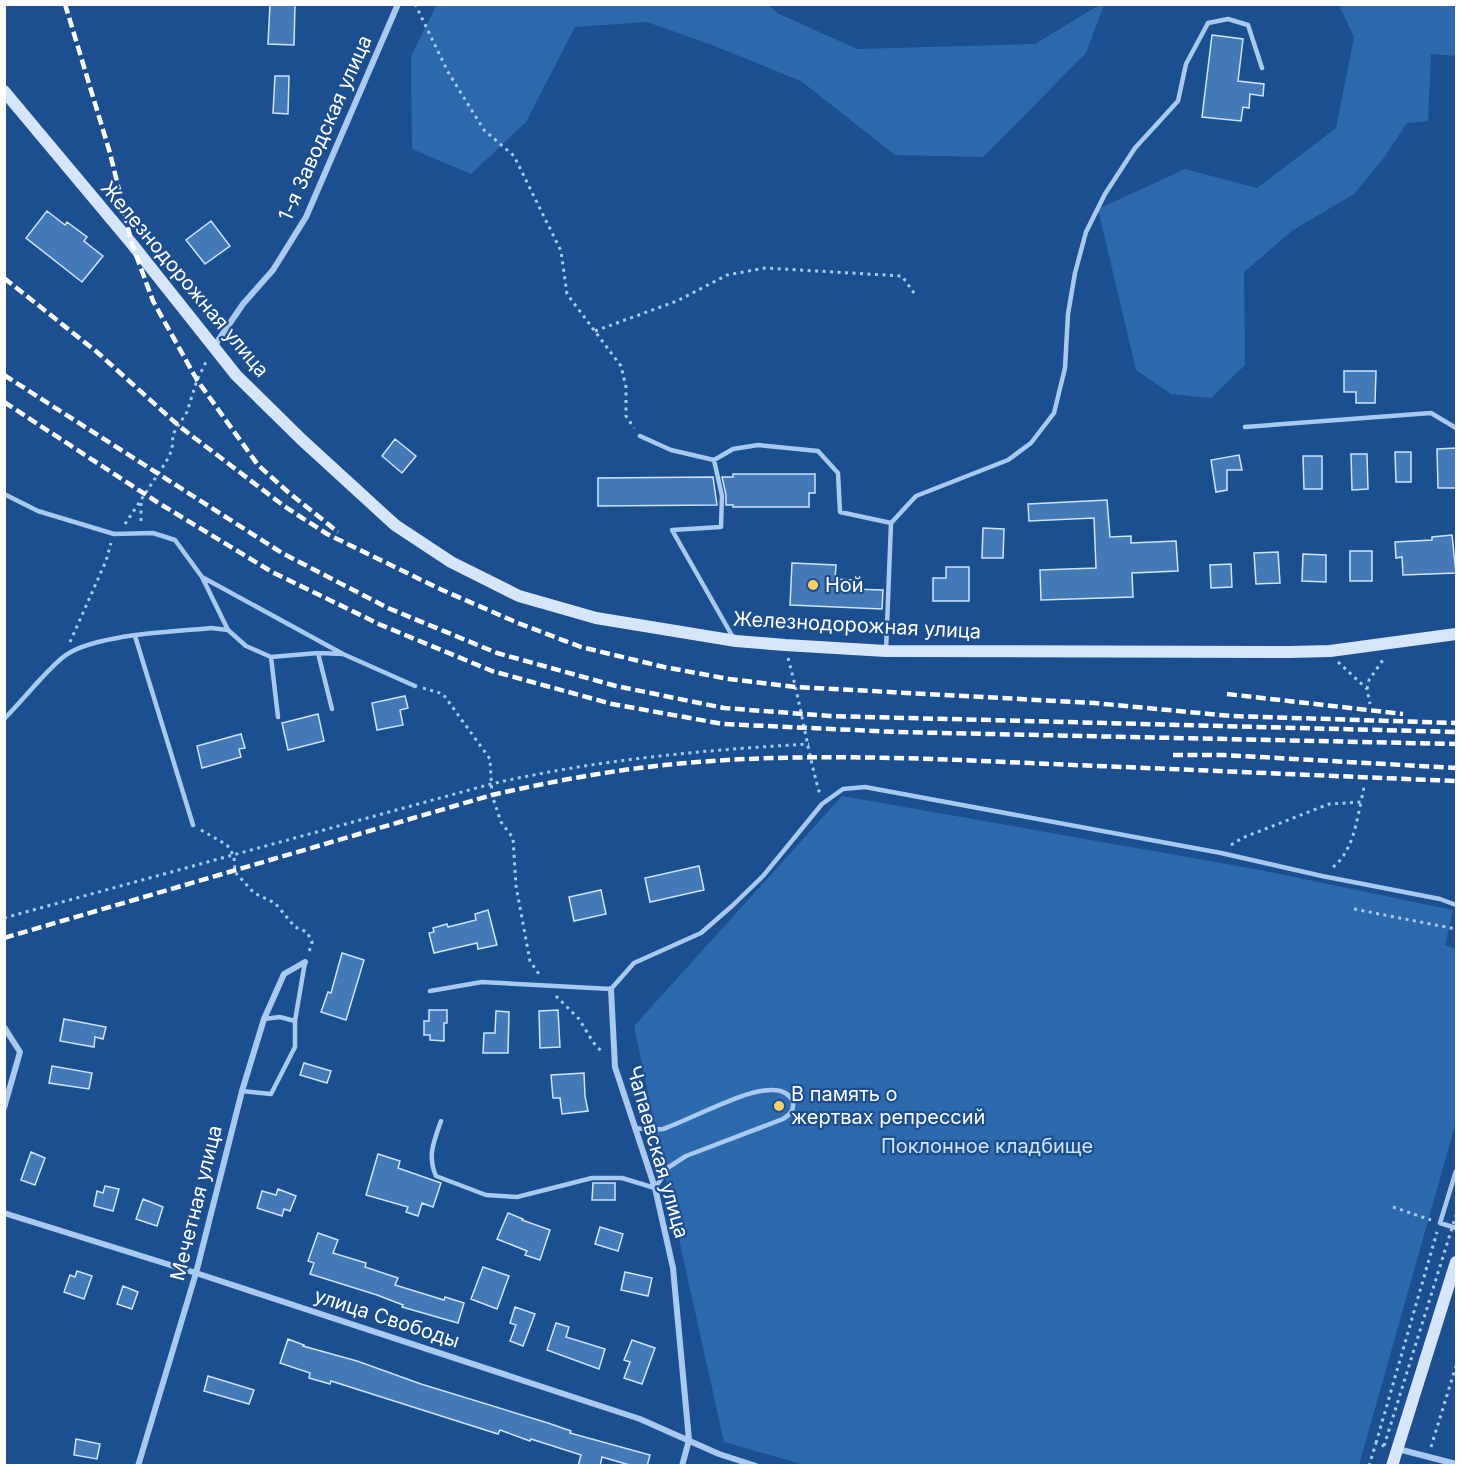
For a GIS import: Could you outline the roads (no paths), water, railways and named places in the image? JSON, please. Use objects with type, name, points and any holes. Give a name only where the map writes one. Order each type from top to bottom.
[{"type":"street","name":"1-я Заводская улица","points":[[213,348],[243,304],[273,270],[306,217],[398,4]]},
{"type":"street","name":"Железнодорожная улица","points":[[4,91],[132,244],[213,348],[301,439],[395,525],[451,562],[519,596],[596,618],[736,641],[886,651],[1330,651],[1456,634]]},
{"type":"street","name":"Мечетная улица","points":[[138,1466],[196,1273],[242,1091],[264,1019],[284,974],[305,962]]},
{"type":"street","name":"Чапаевская улица","points":[[611,989],[615,1067],[655,1188],[673,1268],[689,1440],[682,1466]]},
{"type":"street","points":[[4,1027],[20,1052],[4,1107]]},
{"type":"street","name":"улица Свободы","points":[[4,1214],[196,1273],[640,1419],[719,1454],[756,1466]]},
{"type":"street","points":[[1392,1466],[1456,1262]]},
{"type":"street","points":[[1397,1449],[1456,1464]]},
{"type":"lane","points":[[886,651],[891,523],[916,496],[1008,460],[1031,443],[1054,413],[1065,368],[1068,314],[1086,232],[1105,194],[1135,148],[1178,101],[1185,64],[1208,22],[1228,19],[1248,25],[1263,68]]},
{"type":"lane","points":[[1245,427],[1431,413],[1456,428]]},
{"type":"lane","points":[[640,436],[671,450],[714,460],[733,449],[758,445],[818,451],[838,473],[840,512],[891,523]]},
{"type":"lane","points":[[714,460],[722,496],[721,527],[672,530],[736,641]]},
{"type":"lane","points":[[4,494],[38,511],[114,534],[153,533],[175,540],[202,577],[228,630],[246,646],[271,657],[318,653],[343,654]]},
{"type":"lane","points":[[202,577],[343,654],[415,686]]},
{"type":"lane","points":[[4,720],[63,657],[80,646],[135,636],[211,628],[228,630]]},
{"type":"lane","points":[[135,636],[193,825]]},
{"type":"lane","points":[[318,653],[332,709]]},
{"type":"lane","points":[[271,657],[278,717]]},
{"type":"lane","points":[[430,991],[482,982],[611,989],[634,963],[701,933],[732,906],[763,876],[822,804],[843,789],[866,787],[1221,854],[1456,905]]},
{"type":"lane","points":[[242,1091],[271,1094],[295,1047],[296,1022],[305,962]]},
{"type":"lane","points":[[264,1019],[280,1017],[296,1022]]},
{"type":"lane","points":[[441,1121],[433,1144],[430,1163],[436,1176],[486,1195],[516,1197],[592,1178],[622,1178],[655,1188],[669,1167],[686,1156],[783,1119],[794,1108],[793,1101],[785,1093],[779,1091],[762,1091],[734,1099],[663,1129],[635,1128]]},
{"type":"lane","points":[[1456,1171],[1440,1223],[1456,1228]]},
{"type":"railway","points":[[65,4],[110,153],[132,244],[153,301],[197,380],[258,465],[338,532]]},
{"type":"railway","points":[[4,278],[97,352],[179,426],[284,506],[327,534],[440,589],[581,647],[664,667],[729,679],[796,687],[1094,703],[1231,716],[1456,723]]},
{"type":"railway","points":[[4,375],[282,553],[388,608],[497,653],[616,686],[724,708],[830,716],[1456,732]]},
{"type":"railway","points":[[4,402],[157,502],[272,572],[381,625],[492,671],[612,704],[723,724],[897,732],[1456,744]]},
{"type":"railway","points":[[1227,694],[1403,714]]},
{"type":"railway","points":[[1173,755],[1224,755],[1456,768]]},
{"type":"railway","points":[[4,938],[492,795],[578,777],[665,765],[817,757],[972,760],[1456,781]]},
{"type":"place","name":"Ной","points":[[813,585]]},
{"type":"place","name":"В память о жертвах репрессий","points":[[779,1106]]},
{"type":"park label","name":"Поклонное кладбище","points":[[987,1146]]}]
